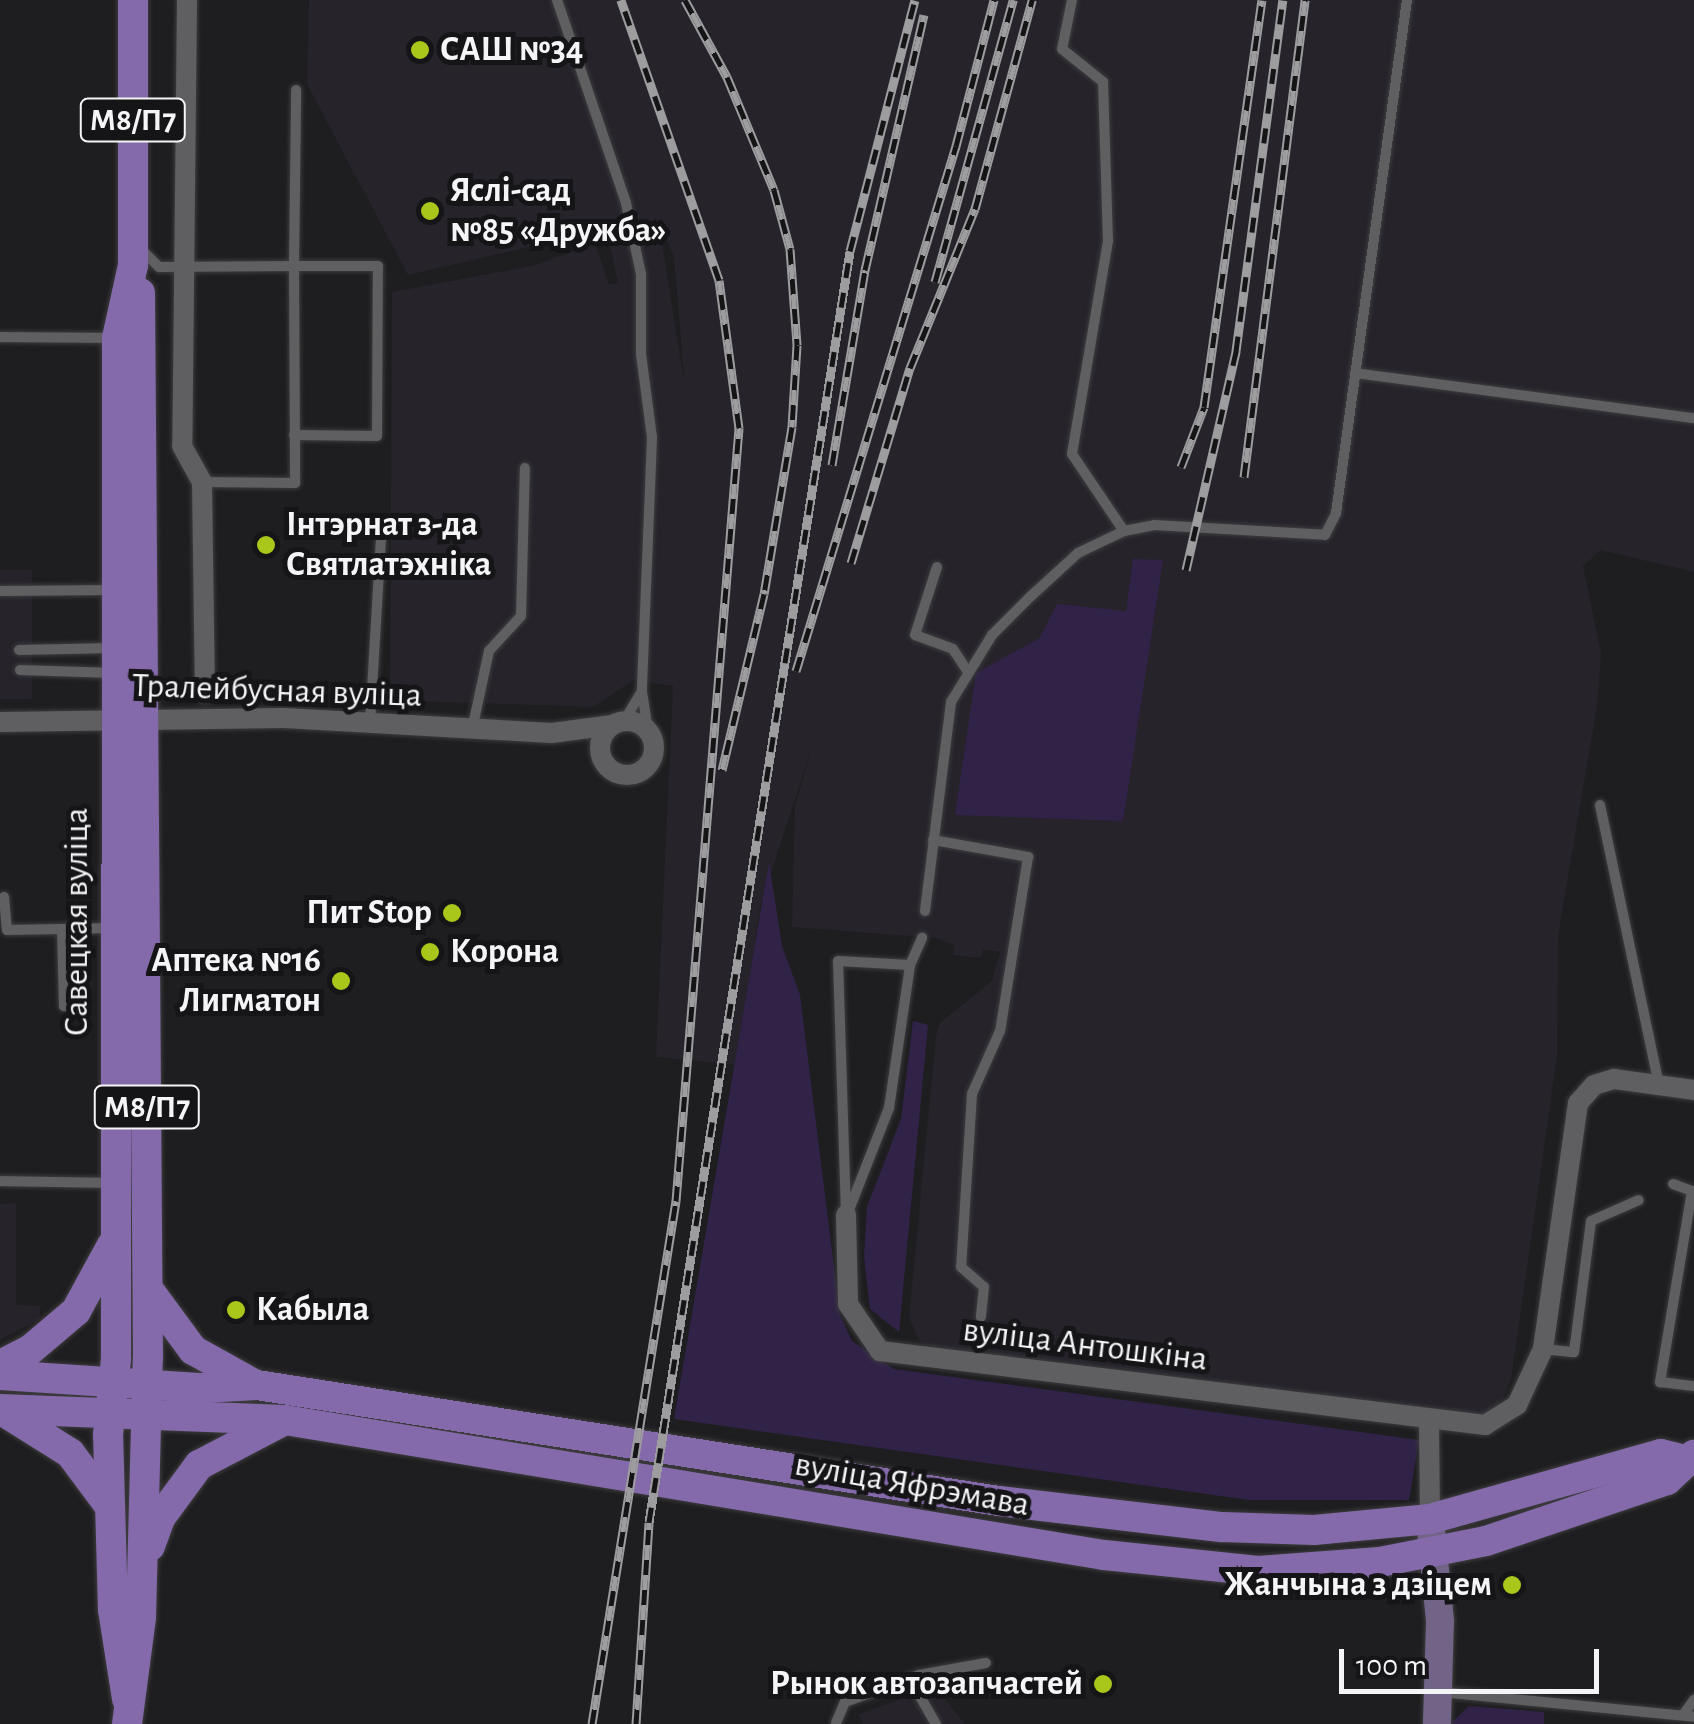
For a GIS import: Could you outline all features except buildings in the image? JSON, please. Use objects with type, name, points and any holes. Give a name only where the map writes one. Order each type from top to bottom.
[{"type":"main road","name":"Савецкая вуліца","points":[[127,1712],[142,1578],[148,1289],[141,266],[133,0]]},
{"type":"main road","name":"Савецкая вуліца","points":[[127,1712],[113,1610],[110,1509],[117,1233],[117,338],[141,266]]},
{"type":"main road","points":[[0,1365],[30,1350],[76,1311],[117,1233]]},
{"type":"main road","points":[[148,1289],[193,1350],[257,1385]]},
{"type":"main road","name":"вуліца Яфрэмава","points":[[0,1375],[257,1385],[1150,1523],[1314,1530],[1430,1520],[1661,1454],[1689,1457]]},
{"type":"main road","points":[[0,1409],[70,1453],[110,1509]]},
{"type":"main road","name":"вуліца Яфрэмава","points":[[0,1409],[286,1420],[1207,1567],[1322,1569],[1435,1550],[1595,1509],[1668,1480],[1689,1457]]},
{"type":"main road","points":[[142,1578],[160,1518],[199,1465],[286,1420]]},
{"type":"main road","points":[[524,1458],[537,1446],[529,1426]]},
{"type":"street","points":[[187,0],[182,446],[202,482],[205,693]]},
{"type":"street","name":"Тралейбусная вуліца","points":[[0,722],[145,718],[552,733],[618,723]]},
{"type":"street","points":[[618,723],[648,731],[654,747],[646,767],[622,774],[602,760],[603,734],[618,723]]},
{"type":"street","name":"Тралейбусная вуліца","points":[[552,733],[602,760]]},
{"type":"street","name":"вуліца Антошкіна","points":[[846,1215],[848,1304],[880,1351],[1485,1425],[1502,1416],[1530,1387],[1543,1349],[1578,1103],[1594,1085],[1614,1079],[1694,1090]]},
{"type":"street","points":[[1429,1421],[1438,1724]]},
{"type":"lane","points":[[558,0],[626,203],[640,274],[641,354],[652,438],[642,692],[648,731]]},
{"type":"lane","points":[[1072,0],[1062,49],[1103,82],[1108,241],[1072,454],[1124,531]]},
{"type":"lane","points":[[925,911],[944,732],[966,670],[992,635],[1078,553],[1124,531],[1154,525],[1325,535],[1336,513],[1407,0]]},
{"type":"lane","points":[[202,482],[294,483],[296,90]]},
{"type":"lane","points":[[141,266],[378,266],[377,436],[294,434]]},
{"type":"lane","points":[[0,338],[117,338]]},
{"type":"lane","points":[[1356,373],[1694,418]]},
{"type":"lane","points":[[472,731],[490,651],[521,616],[526,468]]},
{"type":"lane","points":[[370,724],[381,536]]},
{"type":"lane","points":[[937,567],[915,635],[953,648],[966,670]]},
{"type":"lane","points":[[0,591],[115,590]]},
{"type":"lane","points":[[19,650],[115,661]]},
{"type":"lane","points":[[20,670],[115,661]]},
{"type":"lane","points":[[618,723],[642,692]]},
{"type":"lane","points":[[1600,805],[1658,1084]]},
{"type":"lane","points":[[933,840],[1028,857],[1000,1031],[972,1094],[961,1267],[984,1287],[981,1317]]},
{"type":"lane","points":[[4,897],[6,930],[114,928]]},
{"type":"lane","points":[[62,930],[64,1006],[83,1006],[82,929]]},
{"type":"lane","points":[[846,1215],[889,1108],[910,966],[922,938]]},
{"type":"lane","points":[[846,1215],[838,961],[910,966]]},
{"type":"lane","points":[[0,1181],[117,1183]]},
{"type":"lane","points":[[1673,1184],[1692,1191],[1660,1382],[1694,1386]]},
{"type":"lane","points":[[1543,1349],[1574,1352],[1591,1220],[1639,1200]]},
{"type":"lane","points":[[836,1723],[845,1702],[919,1674],[986,1663]]},
{"type":"lane","points":[[919,1674],[918,1693],[936,1724]]},
{"type":"lane","points":[[1439,1692],[1652,1709],[1689,1716],[1694,1700]]},
{"type":"lane","points":[[1649,1724],[1652,1709]]},
{"type":"shaded area","points":[[309,0],[1031,0],[1010,97],[1035,0],[1694,0],[1694,572],[1601,550],[1583,566],[1601,653],[1597,706],[1558,936],[1557,1056],[1511,1379],[1502,1401],[1478,1418],[921,1345],[909,1317],[936,1036],[940,1023],[992,981],[1000,952],[983,949],[981,958],[953,955],[955,945],[936,938],[792,927],[795,806],[811,750],[760,907],[738,1065],[656,1057],[673,686],[634,680],[593,707],[390,700],[392,292],[536,265],[595,243],[609,285],[618,283],[606,229],[408,275],[307,84]],"holes":[[[658,217],[674,257],[684,377]]]},
{"type":"shaded area","points":[[1133,559],[1163,560],[1123,821],[955,815],[976,673],[1040,638],[1057,604],[1126,611]]},
{"type":"shaded area","points":[[0,570],[32,570],[32,699],[0,699]]},
{"type":"shaded area","points":[[769,862],[782,946],[800,995],[840,1315],[852,1341],[894,1369],[1419,1440],[1409,1500],[1249,1500],[674,1419]]},
{"type":"shaded area","points":[[913,1021],[928,1025],[899,1332],[870,1309],[864,1257],[867,1207],[901,1119]]},
{"type":"shaded area","points":[[16,1203],[16,1305],[40,1306],[40,1319],[0,1340],[0,1204]]},
{"type":"shaded area","points":[[935,1686],[965,1724],[863,1724],[858,1715]]},
{"type":"shaded area","points":[[1469,1706],[1544,1712],[1544,1724],[1450,1724]]},
{"type":"railway","points":[[592,1724],[676,1201],[739,428],[719,280],[621,0]]},
{"type":"railway","points":[[685,0],[727,77],[774,190],[790,249],[797,345],[792,427],[764,594],[722,770]]},
{"type":"railway","points":[[636,1724],[649,1522],[850,251],[915,0]]},
{"type":"railway","points":[[796,671],[956,146],[994,0]]},
{"type":"railway","points":[[935,282],[1013,0]]},
{"type":"railway","points":[[851,563],[910,368],[975,209],[1032,0]]},
{"type":"railway","points":[[1181,467],[1204,407],[1262,0]]},
{"type":"railway","points":[[1186,570],[1236,351],[1283,0]]},
{"type":"railway","points":[[1244,477],[1305,0]]},
{"type":"railway","points":[[832,465],[865,270],[924,15]]},
{"type":"place","name":"САШ №34","points":[[420,50]]},
{"type":"place","name":"Яслі-сад №85 «Дружба»","points":[[430,211]]},
{"type":"place","name":"Інтэрнат з-да Святлатэхніка","points":[[266,545]]},
{"type":"place","name":"Пит Stop","points":[[452,913]]},
{"type":"place","name":"Корона","points":[[430,952]]},
{"type":"place","name":"Аптека №16 Лигматон","points":[[341,981]]},
{"type":"place","name":"Кабыла","points":[[236,1310]]},
{"type":"place","name":"Жанчына з дзіцем","points":[[1512,1585]]},
{"type":"place","name":"Рынок автозапчастей","points":[[1103,1684]]}]
